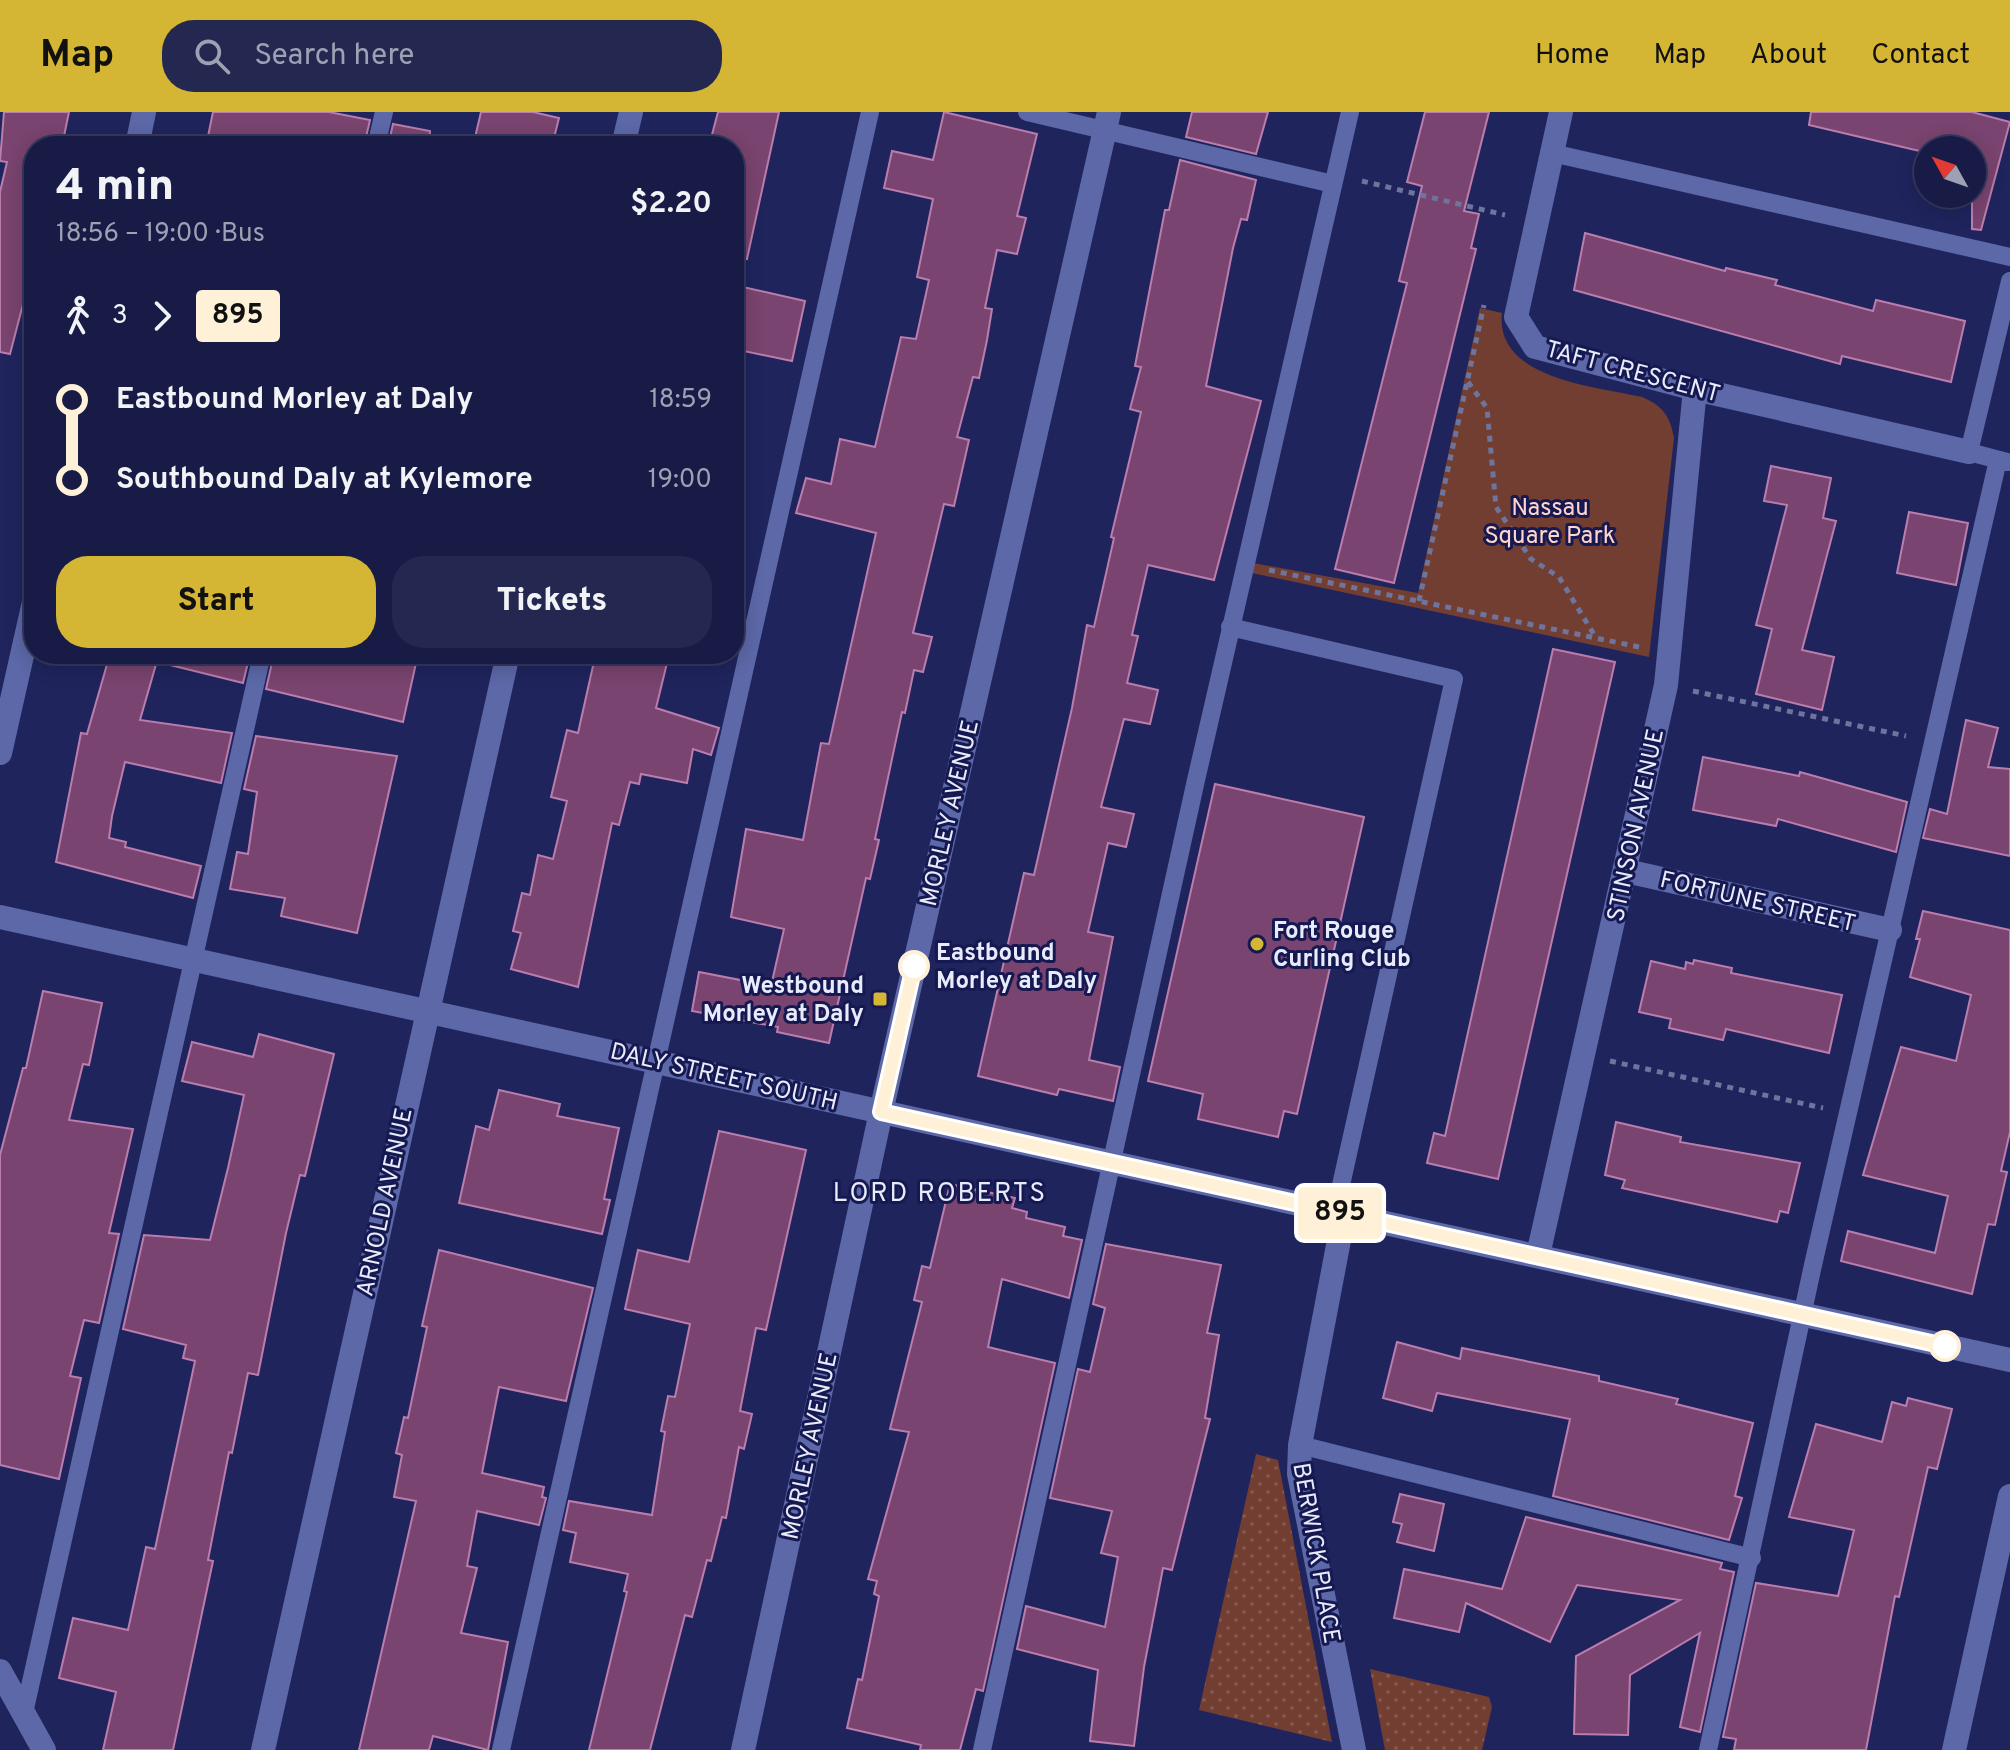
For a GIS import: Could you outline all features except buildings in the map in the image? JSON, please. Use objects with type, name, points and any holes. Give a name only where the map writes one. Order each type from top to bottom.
[{"type":"street","points":[[139,136],[144,112]]},
{"type":"street","points":[[625,136],[631,112]]},
{"type":"street","name":"TAFT CRESCENT","points":[[1561,112],[1516,317],[1535,347],[1695,389],[1969,452]]},
{"type":"street","name":"MORLEY AVENUE","points":[[743,1750],[881,1112],[1107,121]]},
{"type":"street","name":"STINSON AVENUE","points":[[1538,1255],[1666,685],[1695,389]]},
{"type":"street","points":[[0,753],[24,646]]},
{"type":"street","name":"ARNOLD AVENUE","points":[[263,1750],[506,664]]},
{"type":"street","name":"FORTUNE STREET","points":[[1626,871],[1890,930]]},
{"type":"street","name":"DALY STREET SOUTH","points":[[0,917],[2010,1360]]},
{"type":"street","name":"BERWICK PLACE","points":[[1339,1213],[1300,1445],[1299,1474],[1354,1750]]},
{"type":"street","points":[[1954,1750],[2010,1496]]},
{"type":"street","points":[[0,1671],[44,1750]]},
{"type":"lane","points":[[378,136],[384,112]]},
{"type":"lane","points":[[501,1750],[870,112]]},
{"type":"lane","points":[[1027,112],[1107,121],[1334,179]]},
{"type":"lane","points":[[982,1750],[1230,627],[1350,112]]},
{"type":"lane","points":[[1552,153],[2010,257]]},
{"type":"lane","points":[[1708,1750],[1802,1316],[1933,741],[2004,461],[1969,452],[2010,281]]},
{"type":"lane","points":[[1230,627],[1454,679],[1339,1213]]},
{"type":"lane","points":[[24,1713],[260,664]]},
{"type":"lane","points":[[1300,1445],[1752,1558]]},
{"type":"path","points":[[1334,179],[1505,215]]},
{"type":"path","points":[[1419,601],[1484,304]]},
{"type":"path","points":[[1467,381],[1487,408],[1496,507],[1531,559],[1559,577],[1597,639]]},
{"type":"path","points":[[1245,565],[1648,649]]},
{"type":"path","points":[[1666,685],[1933,741]]},
{"type":"path","points":[[1584,1055],[1848,1113]]},
{"type":"green space","name":"Nassau Square Park","points":[[1480,308],[1502,313],[1504,335],[1514,353],[1531,366],[1576,383],[1642,397],[1660,408],[1668,418],[1674,438],[1649,657],[1252,573],[1253,563],[1418,593]]},
{"type":"green space","points":[[1256,1454],[1278,1460],[1332,1742],[1199,1710]]},
{"type":"green space","points":[[1370,1669],[1489,1697],[1492,1707],[1482,1750],[1385,1750]]},
{"type":"bus line","name":"895","points":[[914,966],[881,1112],[1945,1346]]},
{"type":"place","name":"Fort Rouge Curling Club","points":[[1257,944]]},
{"type":"place","name":"Eastbound Morley at Daly","points":[[914,966]]},
{"type":"place","name":"Westbound Morley at Daly","points":[[880,999]]},
{"type":"district","name":"LORD ROBERTS","points":[[940,1192]]}]
